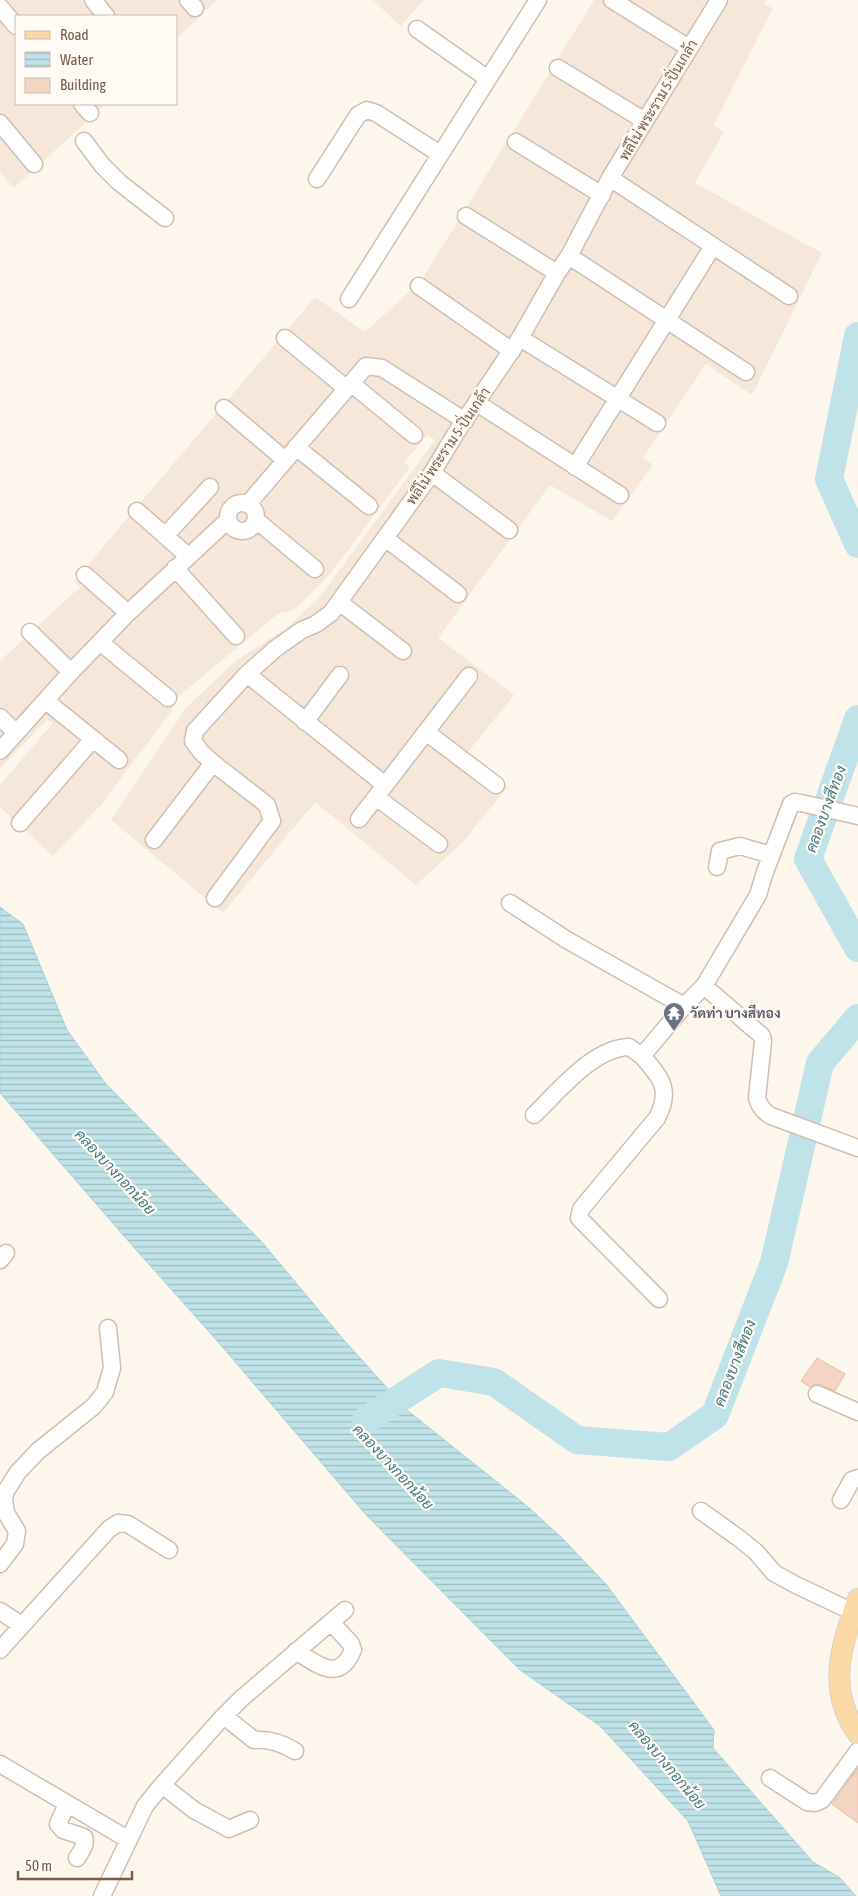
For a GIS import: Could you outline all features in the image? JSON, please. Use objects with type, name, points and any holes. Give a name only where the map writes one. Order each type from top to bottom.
[{"type":"main road","points":[[856,1606],[843,1644],[838,1667],[844,1708],[858,1734]]},
{"type":"street","points":[[93,0],[105,15]]},
{"type":"street","points":[[349,299],[537,0]]},
{"type":"street","points":[[612,0],[689,48]]},
{"type":"street","name":"พลีโน่ พระราม 5-ปิ่นเกล้า","points":[[215,898],[272,821],[267,805],[201,752],[194,741],[195,731],[247,674],[275,649],[331,613],[432,473],[456,433],[516,344],[557,273],[569,256],[610,178],[719,0]]},
{"type":"street","points":[[0,7],[15,25]]},
{"type":"street","points":[[417,29],[488,79]]},
{"type":"street","points":[[558,68],[645,121]]},
{"type":"street","points":[[317,179],[358,115],[367,110],[376,113],[440,154]]},
{"type":"street","points":[[0,123],[34,164]]},
{"type":"street","points":[[84,142],[108,171],[165,218]]},
{"type":"street","points":[[516,142],[602,195]]},
{"type":"street","points":[[610,178],[789,296]]},
{"type":"street","points":[[466,216],[557,273]]},
{"type":"street","points":[[576,467],[617,398],[713,246]]},
{"type":"street","points":[[569,256],[746,372]]},
{"type":"street","points":[[419,286],[516,344],[617,398],[657,423]]},
{"type":"street","points":[[285,338],[414,435]]},
{"type":"street","points":[[248,504],[366,366],[382,368],[465,421]]},
{"type":"street","points":[[477,403],[620,495]]},
{"type":"street","points":[[224,408],[285,460]]},
{"type":"street","points":[[296,447],[369,506]]},
{"type":"street","points":[[432,473],[509,530]]},
{"type":"street","points":[[165,536],[210,487]]},
{"type":"street","points":[[239,503],[248,504],[253,508],[256,520],[253,525],[242,531],[236,530],[228,520],[231,507],[239,503]]},
{"type":"street","points":[[137,511],[188,556]]},
{"type":"street","points":[[0,751],[71,672],[128,614],[228,520]]},
{"type":"street","points":[[256,520],[315,569]]},
{"type":"street","points":[[385,538],[458,594]]},
{"type":"street","points":[[175,568],[236,636]]},
{"type":"street","points":[[85,575],[128,614]]},
{"type":"street","points":[[339,602],[404,651]]},
{"type":"street","points":[[30,632],[71,672]]},
{"type":"street","points":[[101,643],[168,698]]},
{"type":"street","points":[[247,674],[347,755],[381,791],[439,844]]},
{"type":"street","points":[[305,722],[340,675]]},
{"type":"street","points":[[359,819],[469,676]]},
{"type":"street","points":[[46,701],[119,760]]},
{"type":"street","points":[[0,717],[16,733]]},
{"type":"street","points":[[426,732],[496,785]]},
{"type":"street","points":[[20,823],[93,739]]},
{"type":"street","points":[[154,840],[213,763]]},
{"type":"street","points":[[642,1056],[684,1006],[704,986],[758,895],[789,808],[795,802],[858,816]]},
{"type":"street","points":[[717,867],[720,851],[740,846],[772,855]]},
{"type":"street","points":[[510,903],[567,940],[684,1006]]},
{"type":"street","points":[[704,986],[762,1036],[757,1098],[760,1106],[777,1118],[858,1148]]},
{"type":"street","points":[[534,1115],[593,1059],[608,1051],[628,1048],[642,1056],[661,1078],[664,1090],[664,1105],[656,1118],[581,1209],[579,1218],[659,1299]]},
{"type":"street","points":[[0,1564],[15,1544],[17,1531],[6,1513],[4,1499],[6,1491],[18,1472],[38,1451],[94,1406],[105,1392],[112,1368],[108,1328]]},
{"type":"street","points":[[817,1394],[858,1412]]},
{"type":"street","points":[[841,1500],[852,1480],[858,1478]]},
{"type":"street","points":[[701,1510],[756,1552],[774,1572],[796,1585],[856,1606]]},
{"type":"street","points":[[0,1650],[108,1529],[118,1523],[128,1524],[169,1550]]},
{"type":"street","points":[[102,1896],[146,1806],[162,1785],[224,1716],[345,1610]]},
{"type":"street","points":[[0,1611],[22,1625]]},
{"type":"street","points":[[296,1651],[326,1669],[338,1668],[349,1659],[353,1650],[351,1644],[331,1622]]},
{"type":"street","points":[[224,1716],[254,1740],[282,1744],[295,1751]]},
{"type":"street","points":[[770,1778],[807,1802],[815,1803],[822,1800],[858,1751]]},
{"type":"street","points":[[0,1764],[129,1840]]},
{"type":"street","points":[[162,1785],[194,1810],[229,1829],[250,1820]]},
{"type":"street","points":[[67,1804],[58,1824],[63,1830],[84,1837],[84,1846],[77,1858]]},
{"type":"shaded area","points":[[0,0],[217,0],[178,37],[178,15],[15,15],[15,105],[105,105],[14,188],[0,172]]},
{"type":"shaded area","points":[[373,0],[424,0],[401,27]]},
{"type":"shaded area","points":[[594,0],[766,0],[764,5],[773,8],[714,125],[724,132],[695,183],[822,253],[752,395],[706,364],[643,458],[653,465],[612,521],[550,485],[438,638],[514,695],[467,753],[508,786],[464,841],[416,885],[315,802],[223,913],[111,820],[186,708],[234,662],[285,629],[319,598],[435,440],[427,435],[405,462],[410,467],[330,574],[294,610],[279,613],[174,701],[172,710],[101,805],[53,856],[0,807],[0,785],[53,723],[47,720],[0,768],[0,661],[80,587],[74,581],[315,297],[365,332],[421,281]]},
{"type":"water","name":"คลองบางกอกน้อย","points":[[0,907],[23,924],[67,1030],[106,1084],[261,1241],[343,1339],[407,1410],[527,1506],[561,1537],[606,1584],[714,1730],[713,1748],[813,1862],[839,1877],[856,1896],[721,1896],[688,1821],[600,1726],[520,1670],[367,1516],[219,1343],[0,1093]]},
{"type":"building","points":[[817,1358],[845,1374],[835,1391],[815,1384],[810,1387],[801,1381]]},
{"type":"building","points":[[858,1768],[858,1823],[832,1804]]},
{"type":"waterway","name":"คลองบางสีทอง","points":[[858,336],[829,479],[858,544]]},
{"type":"waterway","name":"คลองบางสีทอง","points":[[858,719],[808,859],[858,948]]},
{"type":"waterway","name":"คลองบางสีทอง","points":[[366,1420],[439,1373],[494,1382],[577,1440],[669,1447],[715,1415],[774,1263],[820,1063],[858,1018]]},
{"type":"place","name":"วัดท่า บางสีทอง","points":[[674,1032]]}]
